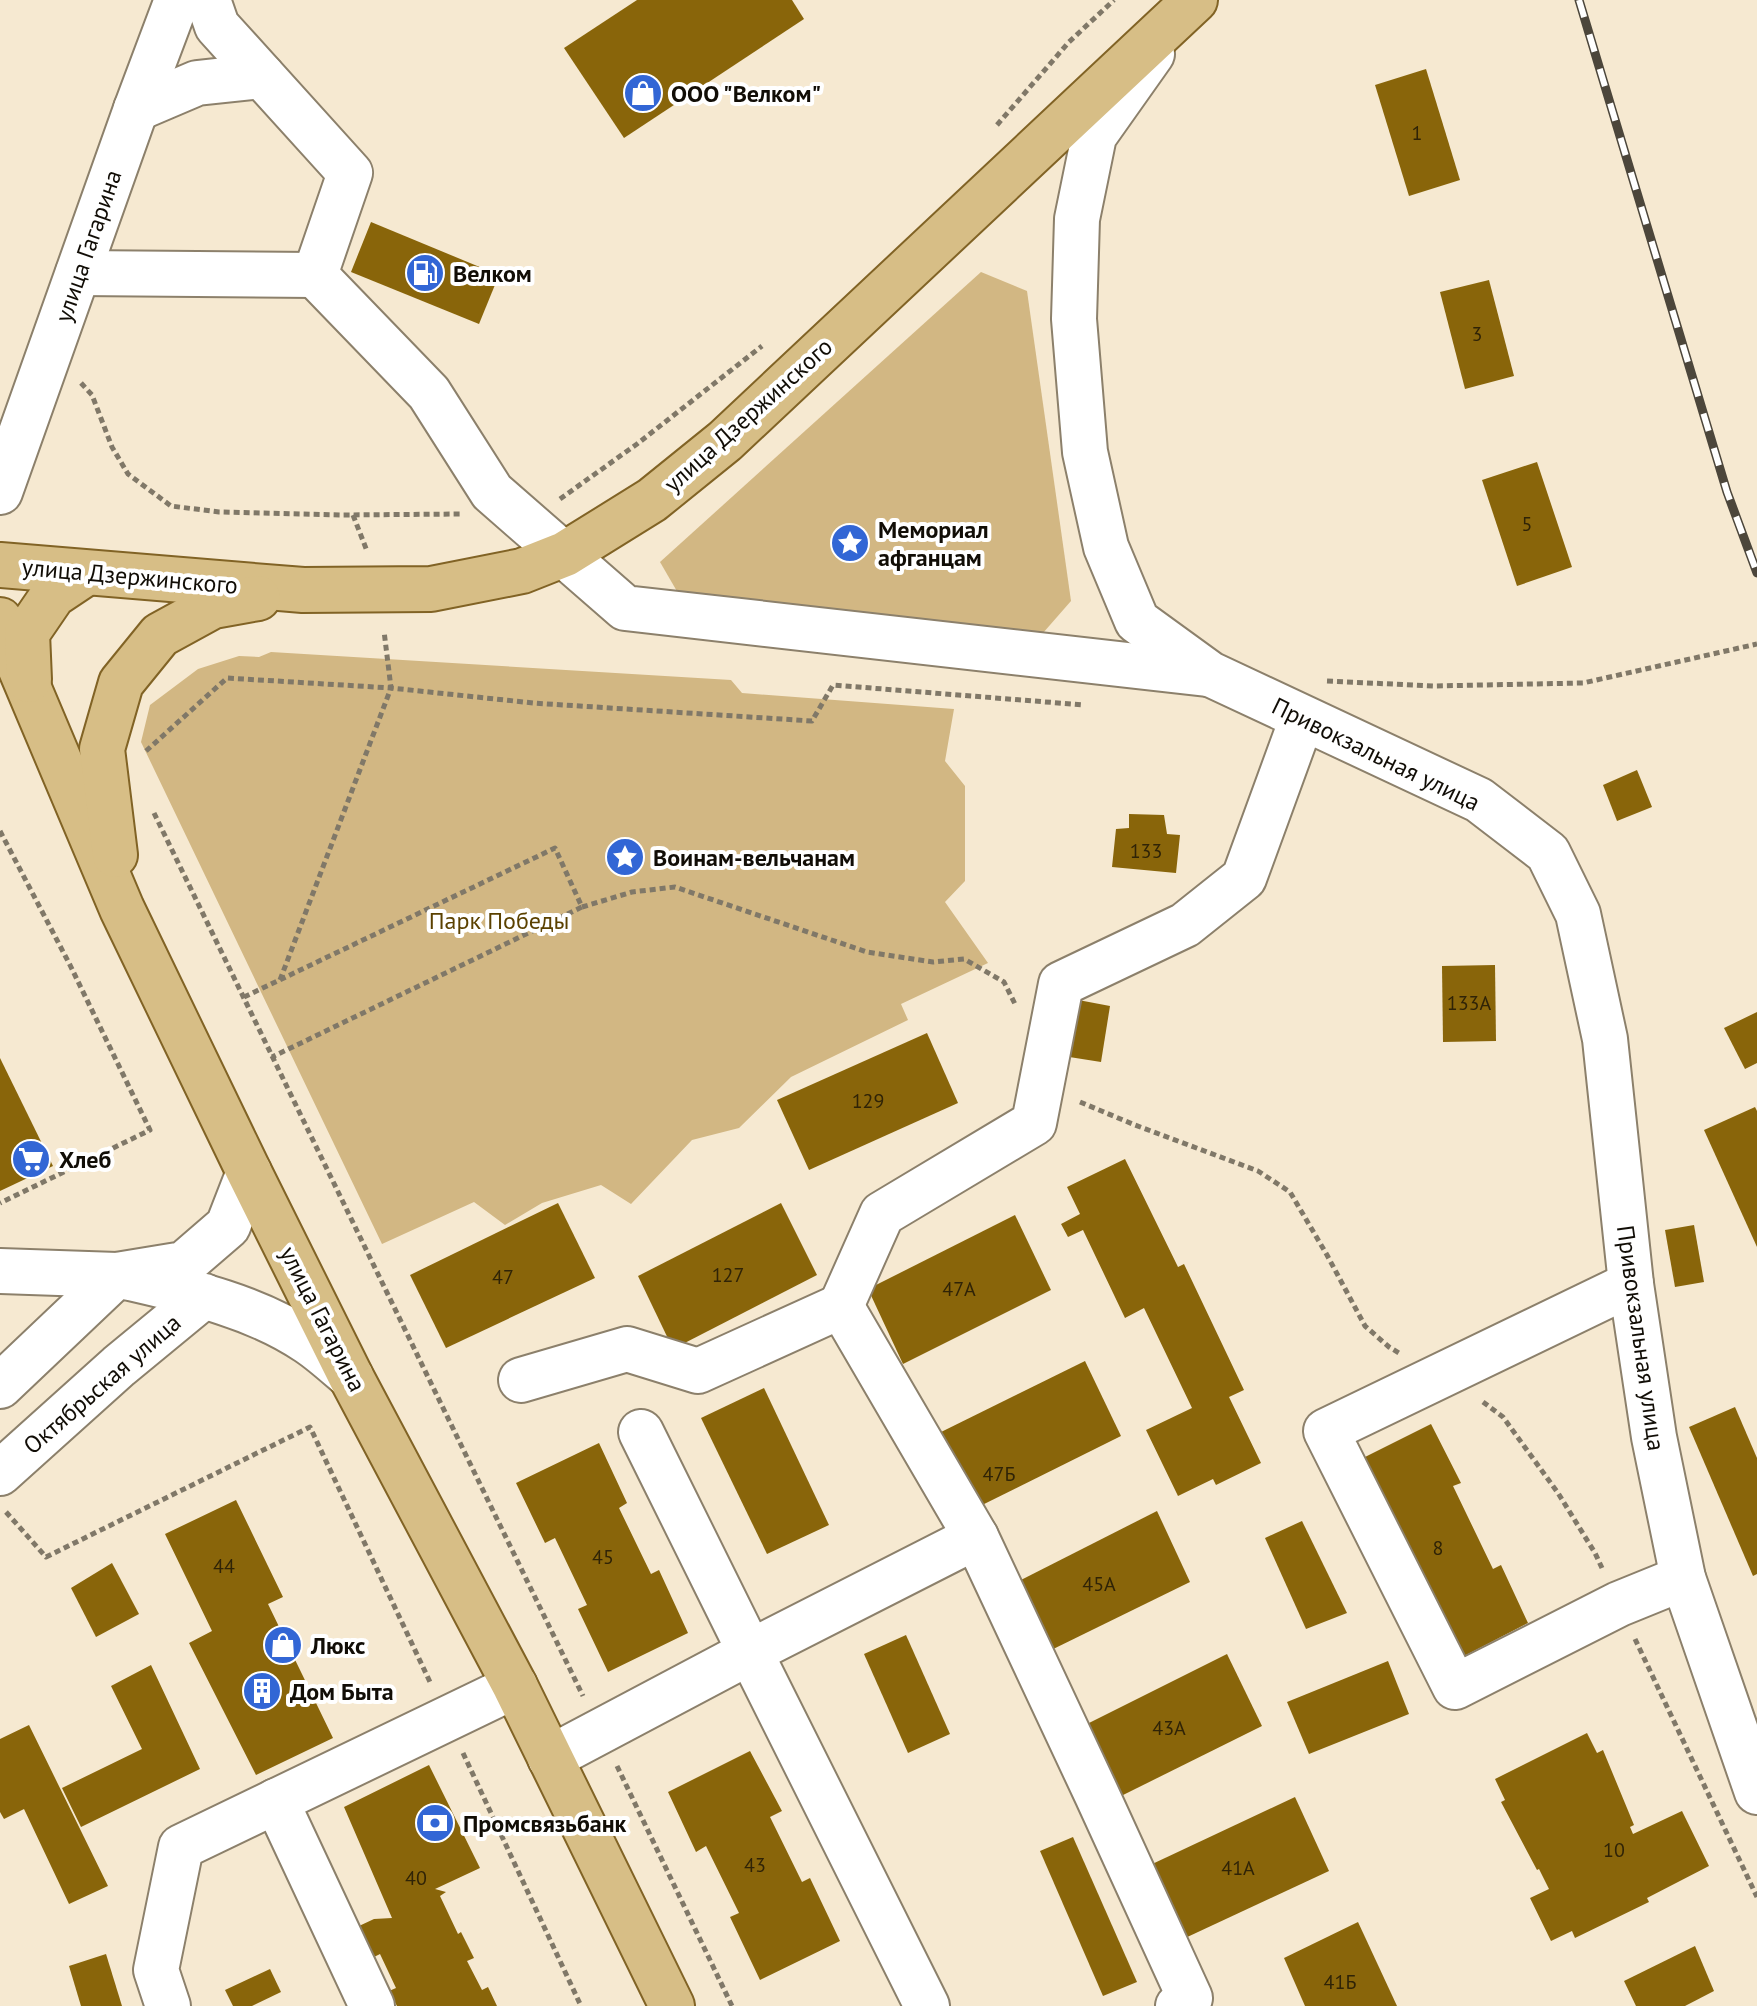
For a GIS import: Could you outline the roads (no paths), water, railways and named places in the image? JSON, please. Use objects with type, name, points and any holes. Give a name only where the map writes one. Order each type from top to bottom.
[{"type":"main road","name":"улица Дзержинского","points":[[0,565],[303,590],[379,591],[431,589],[480,581],[522,571],[565,554],[652,500],[725,441],[1185,3]]},
{"type":"main road","points":[[14,692],[27,633],[53,595],[86,573]]},
{"type":"main road","points":[[122,909],[102,749],[121,683],[160,635],[213,606],[303,590]]},
{"type":"main road","name":"улица Гагарина","points":[[0,620],[14,692],[351,1377],[515,1686],[672,2006]]},
{"type":"street","name":"улица Гагарина","points":[[0,492],[177,0]]},
{"type":"street","points":[[208,0],[217,26],[350,173],[315,275]]},
{"type":"street","name":"Привокзальная улица","points":[[1185,3],[1094,136],[1077,219],[1074,319],[1085,452],[1106,547],[1137,621],[1210,674],[1479,800],[1548,853],[1578,914],[1605,1039],[1631,1284],[1654,1437],[1683,1578],[1757,1792]]},
{"type":"street","points":[[136,109],[197,83],[262,76]]},
{"type":"street","points":[[78,273],[315,275],[429,393],[492,492],[625,608],[1210,674]]},
{"type":"street","points":[[521,1380],[627,1349],[698,1371],[841,1306],[882,1214],[1034,1123],[1061,984],[1185,925],[1244,878],[1302,719]]},
{"type":"street","points":[[0,1271],[117,1275],[184,1264],[228,1226],[249,1172]]},
{"type":"street","points":[[117,1275],[204,1296],[264,1318],[306,1341],[351,1377]]},
{"type":"street","points":[[0,1386],[117,1275]]},
{"type":"street","points":[[1631,1284],[1326,1431],[1455,1687],[1619,1604],[1683,1578]]},
{"type":"street","name":"Октябрьская улица","points":[[0,1473],[119,1366],[204,1296]]},
{"type":"street","points":[[841,1306],[976,1537],[1097,1795],[1189,2003]]},
{"type":"street","points":[[641,1432],[927,2006]]},
{"type":"street","points":[[550,1758],[976,1537]]},
{"type":"street","points":[[168,2006],[156,1970],[181,1847],[515,1686]]},
{"type":"street","points":[[276,1801],[372,2006]]},
{"type":"railway","points":[[1579,0],[1727,492],[1757,573]]},
{"type":"place","name":"ООО \"Велком\"","points":[[643,93]]},
{"type":"place","name":"Велком","points":[[425,273]]},
{"type":"place","name":"Мемориал афганцам","points":[[850,543]]},
{"type":"place","name":"Воинам-вельчанам","points":[[625,857]]},
{"type":"place","name":"Хлеб","points":[[31,1159]]},
{"type":"place","name":"Люкс","points":[[283,1645]]},
{"type":"place","name":"Дом Быта","points":[[262,1691]]},
{"type":"place","name":"Промсвязьбанк","points":[[435,1823]]},
{"type":"park label","name":"Парк Победы","points":[[499,920]]}]
